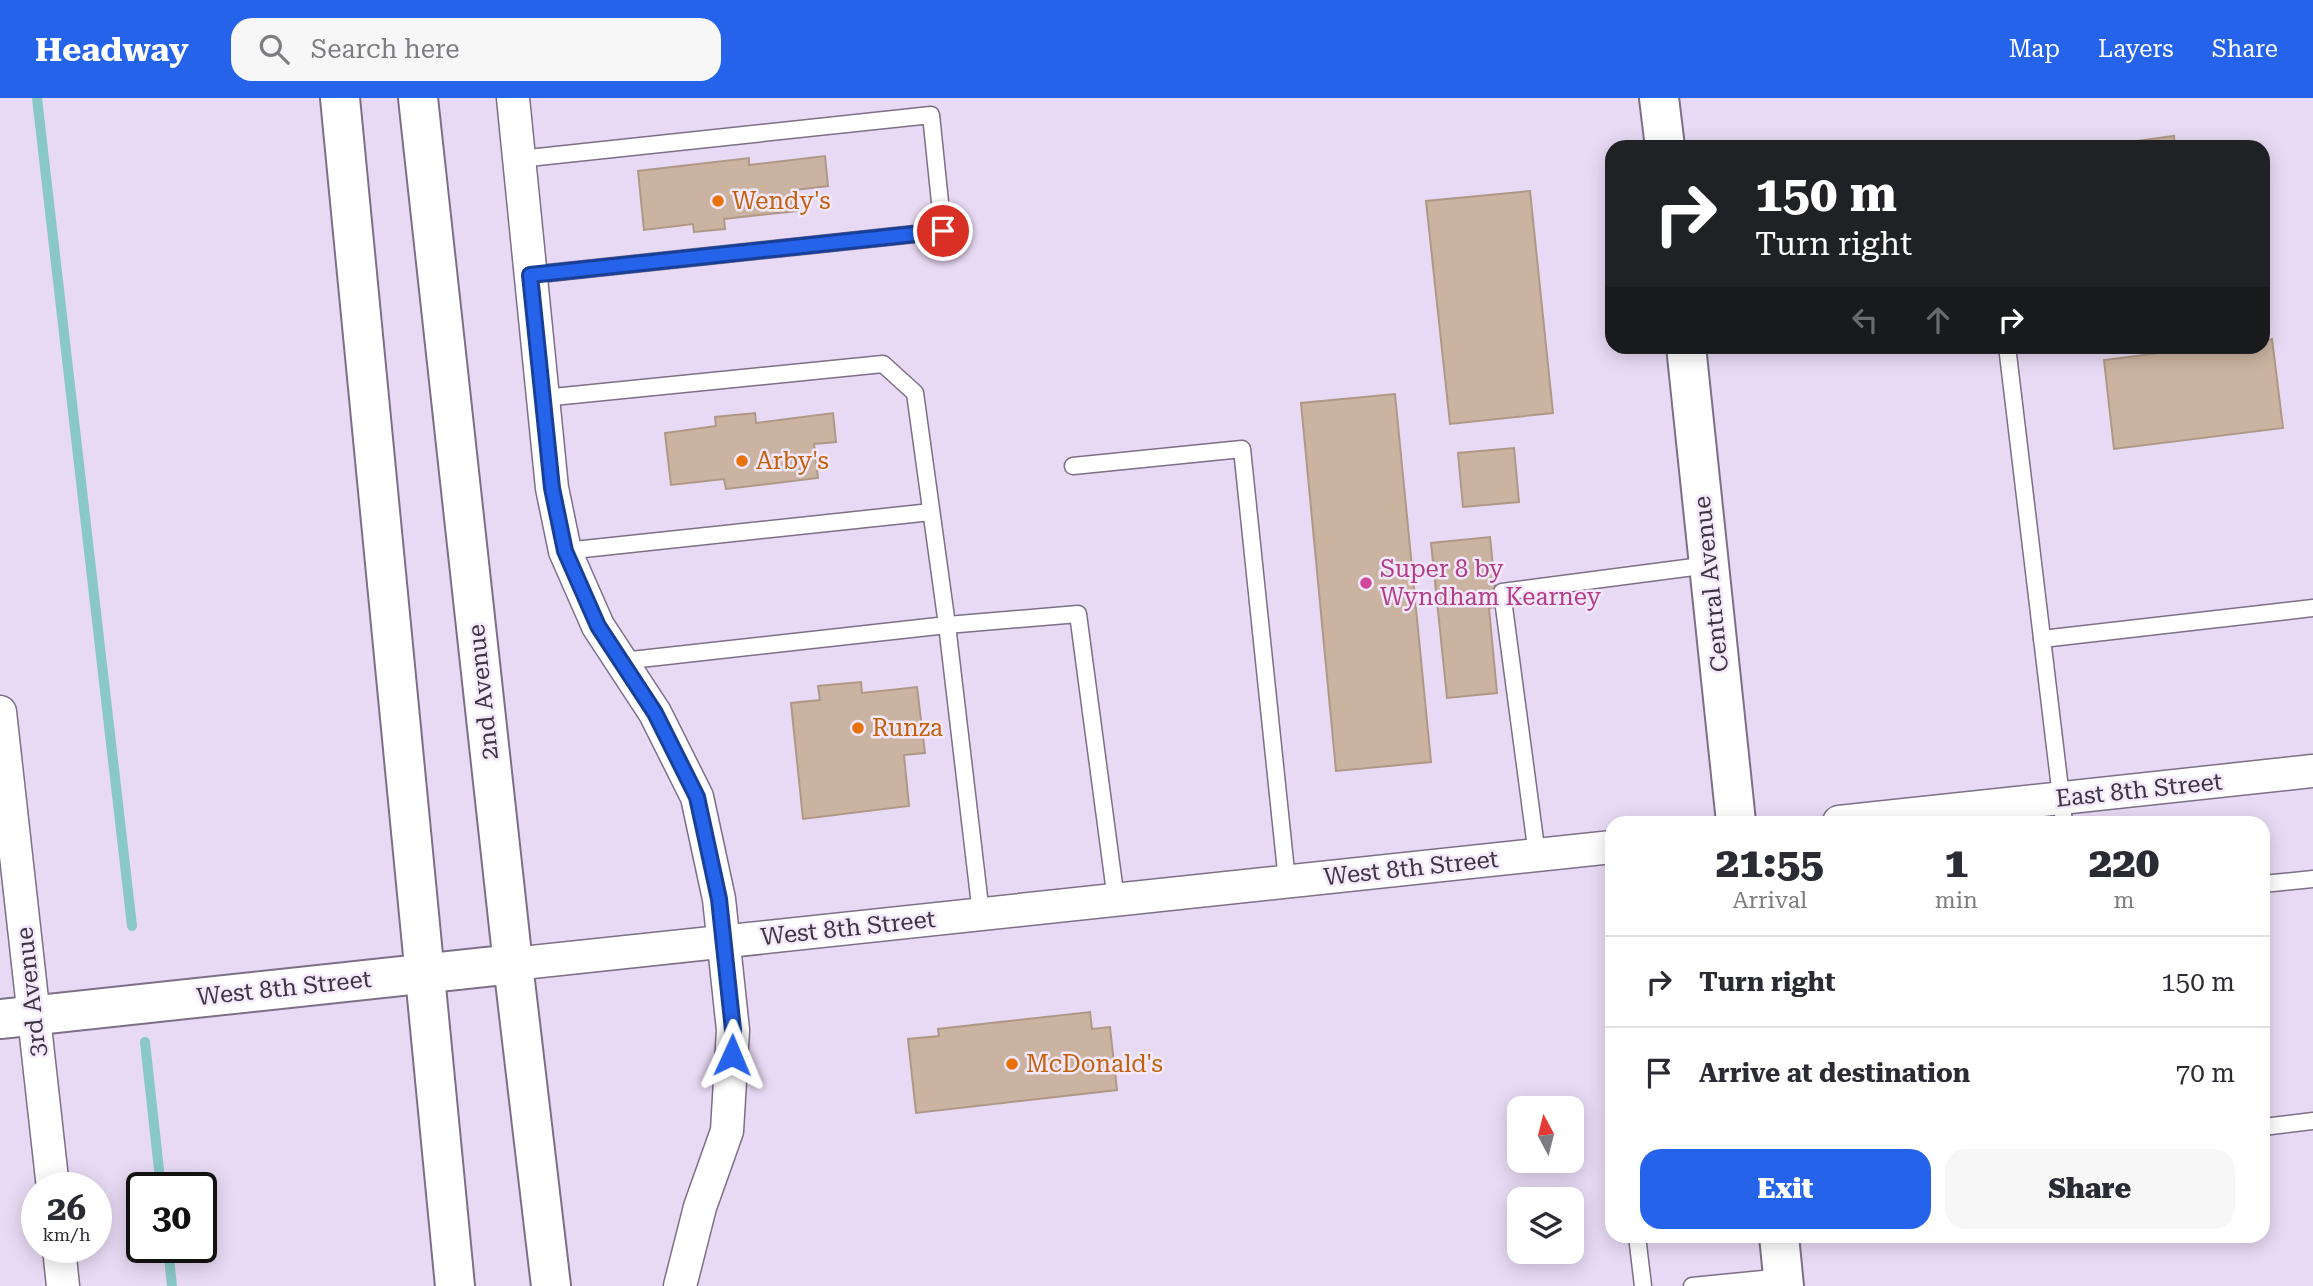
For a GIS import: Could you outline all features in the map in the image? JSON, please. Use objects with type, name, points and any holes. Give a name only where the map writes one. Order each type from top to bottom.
[{"type":"main road","points":[[340,98],[455,1286]]},
{"type":"main road","name":"2nd Avenue","points":[[418,98],[551,1286]]},
{"type":"main road","points":[[1659,98],[1664,140]]},
{"type":"main road","name":"Central Avenue","points":[[1687,354],[1735,816]]},
{"type":"main road","name":"West 8th Street","points":[[17,1017],[513,964]]},
{"type":"main road","points":[[1780,1243],[1784,1281]]},
{"type":"street","points":[[513,98],[552,488],[565,551],[598,626],[655,713],[697,797],[719,899],[733,1030],[727,1131],[700,1207],[680,1286]]},
{"type":"street","name":"3rd Avenue","points":[[1,722],[17,1017],[49,1172]]},
{"type":"street","name":"East 8th Street","points":[[1961,816],[2063,811],[2313,771]]},
{"type":"street","name":"West 8th Street","points":[[513,964],[1605,848]]},
{"type":"street","points":[[61,1263],[64,1286]]},
{"type":"lane","points":[[519,159],[931,115],[942,218],[943,231],[530,275]]},
{"type":"lane","points":[[2008,354],[2063,811]]},
{"type":"lane","points":[[543,398],[883,364],[915,393],[947,625],[981,914]]},
{"type":"lane","points":[[1073,467],[1242,449],[1287,881]]},
{"type":"lane","points":[[565,551],[931,512]]},
{"type":"lane","points":[[1537,855],[1502,592],[1709,565]]},
{"type":"lane","points":[[2042,639],[2313,608]]},
{"type":"lane","points":[[622,661],[947,625],[1078,614],[1116,900]]},
{"type":"lane","points":[[2270,883],[2313,879]]},
{"type":"lane","points":[[2270,1126],[2313,1121]]},
{"type":"lane","points":[[1638,1243],[1643,1286]]},
{"type":"lane","points":[[1692,1286],[1784,1281]]},
{"type":"building","points":[[2174,136],[2174,140],[2145,140]]},
{"type":"building","name":"Wendy's","points":[[825,156],[828,186],[794,190],[797,211],[724,219],[725,229],[694,232],[693,224],[644,230],[638,171],[749,158],[749,165]]},
{"type":"building","points":[[1530,191],[1553,413],[1450,424],[1426,201]]},
{"type":"building","points":[[2270,339],[2283,428],[2114,449],[2104,360],[2151,354],[2270,354]]},
{"type":"building","name":"Super 8 by Wyndham Kearney","points":[[1395,394],[1431,762],[1336,771],[1301,403]]},
{"type":"building","name":"Arby's","points":[[755,413],[756,423],[833,413],[836,442],[814,444],[818,478],[726,489],[724,479],[671,485],[665,433],[716,426],[715,417]]},
{"type":"building","points":[[1514,448],[1519,502],[1463,507],[1458,453]]},
{"type":"building","points":[[1490,537],[1497,607],[1489,608],[1497,693],[1447,698],[1431,543]]},
{"type":"building","name":"Runza","points":[[861,682],[862,693],[917,687],[925,753],[904,755],[909,806],[803,819],[791,703],[820,700],[818,686]]},
{"type":"building","name":"McDonald's","points":[[1090,1012],[1092,1029],[1110,1027],[1117,1090],[916,1113],[908,1039],[939,1036],[938,1029]]},
{"type":"waterway","points":[[37,98],[132,926]]},
{"type":"waterway","points":[[145,1042],[159,1172]]},
{"type":"waterway","points":[[170,1263],[172,1286]]},
{"type":"place","name":"Wendy's","points":[[718,201]]},
{"type":"place","name":"Arby's","points":[[742,461]]},
{"type":"place","name":"Super 8 by Wyndham Kearney","points":[[1366,583]]},
{"type":"place","name":"Runza","points":[[858,728]]},
{"type":"place","name":"McDonald's","points":[[1012,1064]]},
{"type":"route","points":[[732,1055],[733,1030],[719,899],[697,797],[655,713],[598,626],[565,551],[552,488],[530,275],[943,231]]}]
